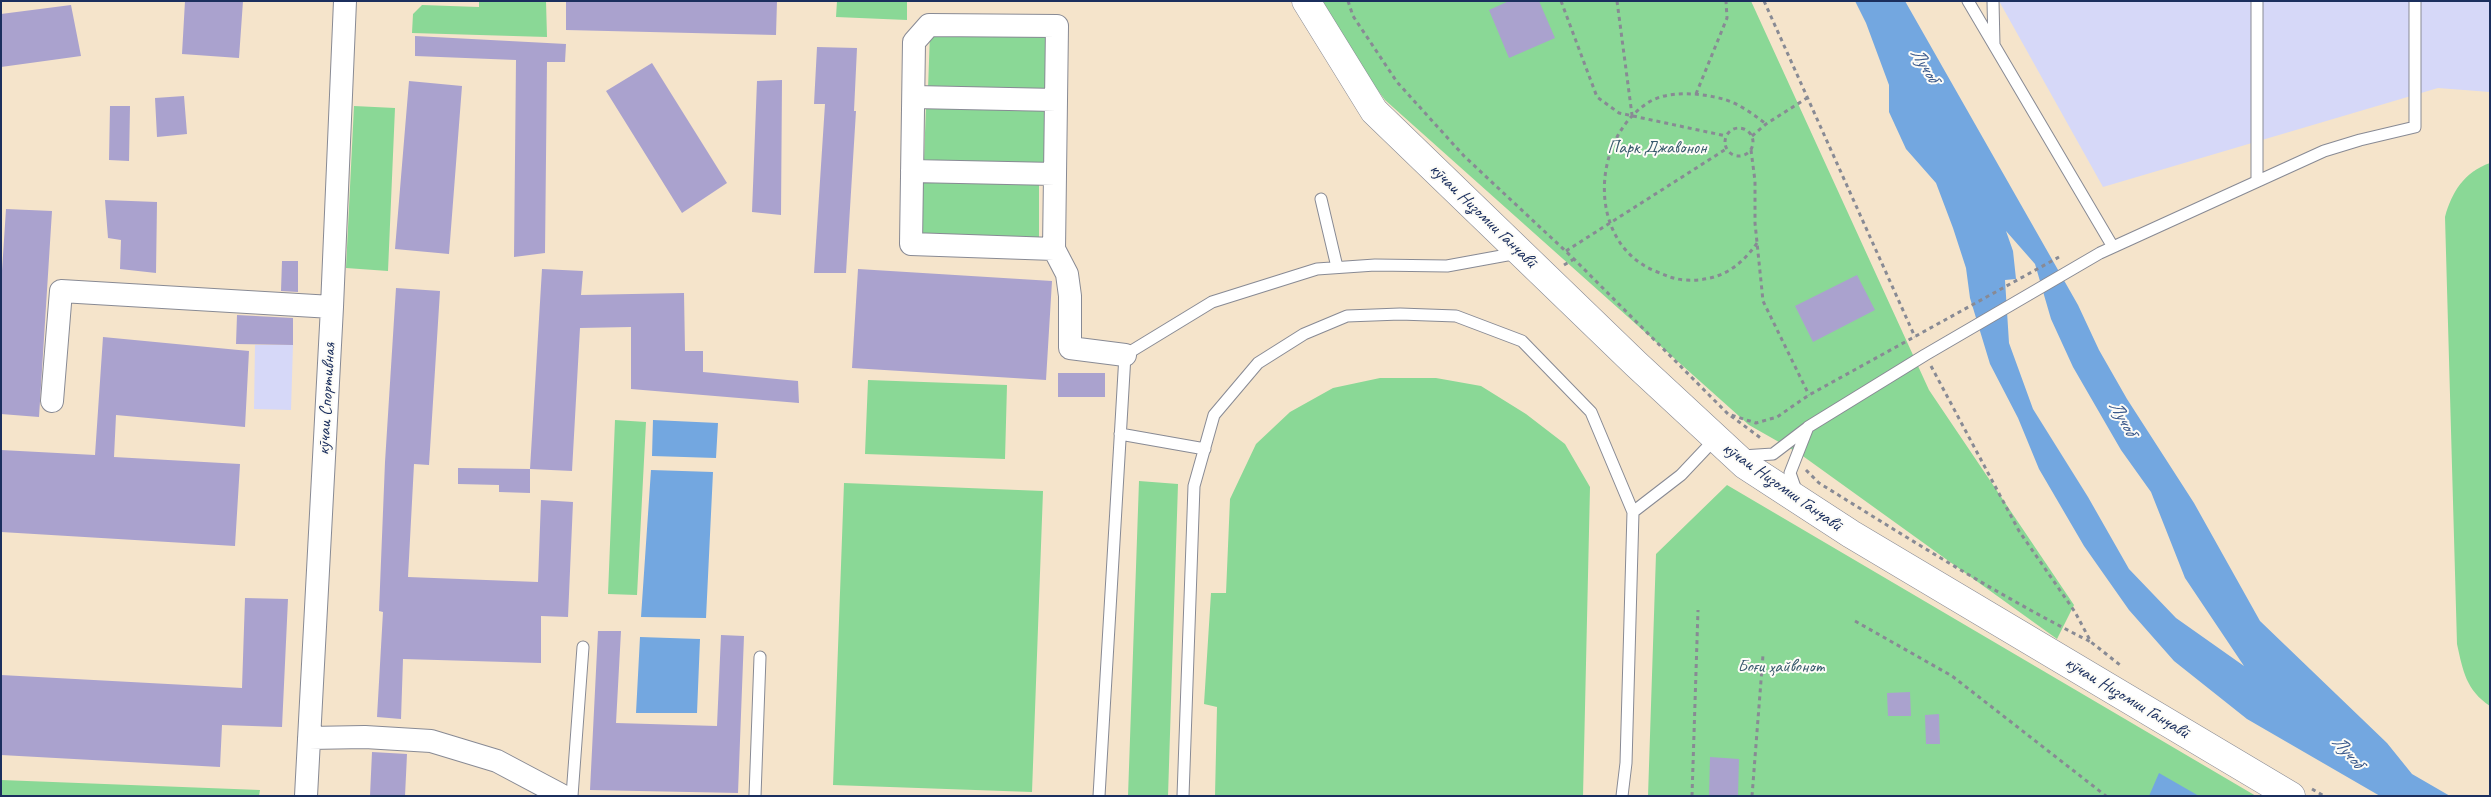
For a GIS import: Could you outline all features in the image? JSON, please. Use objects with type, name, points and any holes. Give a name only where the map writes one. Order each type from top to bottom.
[{"type":"street","name":"кӯчаи Спортивная","points":[[306,796],[332,307],[345,1]]},
{"type":"street","name":"кӯчаи Низомии Ганҷавӣ","points":[[1306,1],[1374,112],[1724,447],[1801,502],[1851,534],[2300,792]]},
{"type":"street","points":[[1054,249],[911,244],[914,42],[929,25],[1057,26],[1054,249],[1067,274],[1070,296],[1070,348],[1125,355]]},
{"type":"street","points":[[914,97],[1056,100]]},
{"type":"street","points":[[912,171],[1055,174]]},
{"type":"street","points":[[52,401],[61,291],[332,307]]},
{"type":"street","points":[[309,738],[365,737],[431,741],[497,761],[563,796]]},
{"type":"lane","points":[[1968,1],[2113,247]]},
{"type":"lane","points":[[1993,1],[1994,47]]},
{"type":"lane","points":[[2257,1],[2257,180]]},
{"type":"lane","points":[[1633,512],[1682,475],[1724,447],[1758,456],[1773,454],[1808,427],[1924,355],[2100,253],[2324,151],[2415,127],[2415,1]]},
{"type":"lane","points":[[1321,199],[1337,267]]},
{"type":"lane","points":[[1099,796],[1125,355],[1212,302],[1317,269],[1375,265],[1447,266],[1520,253]]},
{"type":"lane","points":[[1183,796],[1194,486],[1214,415],[1258,363],[1304,334],[1347,316],[1400,314],[1456,316],[1522,341],[1591,412],[1633,512],[1626,763],[1622,796]]},
{"type":"lane","points":[[1801,502],[1790,473],[1808,427]]},
{"type":"lane","points":[[1120,434],[1205,449]]},
{"type":"lane","points":[[572,796],[583,647]]},
{"type":"lane","points":[[756,796],[760,657]]},
{"type":"path","points":[[1348,1],[1354,16],[1397,82],[1464,156],[1566,250],[1728,414],[1756,423],[1777,417],[1809,395],[1925,333],[2061,256]]},
{"type":"path","points":[[1561,1],[1597,97],[1619,113],[1726,136]]},
{"type":"path","points":[[1617,1],[1632,116]]},
{"type":"path","points":[[1696,95],[1727,18],[1726,1]]},
{"type":"path","points":[[1764,1],[1915,337]]},
{"type":"path","points":[[1757,243],[1745,260],[1725,273],[1699,281],[1675,279],[1645,267],[1624,250],[1615,238],[1604,200],[1604,180],[1609,157],[1632,116],[1650,101],[1670,94],[1724,99],[1751,112],[1766,124]]},
{"type":"path","points":[[1752,136],[1766,124],[1807,98]]},
{"type":"path","points":[[1741,128],[1752,136],[1754,141],[1751,150],[1748,154],[1738,157],[1729,153],[1726,149],[1726,136],[1733,130],[1741,128]]},
{"type":"path","points":[[1566,250],[1726,149]]},
{"type":"path","points":[[1751,150],[1755,181],[1757,243],[1763,302],[1809,395]]},
{"type":"path","points":[[1924,355],[2019,531],[2075,612],[2091,642]]},
{"type":"path","points":[[1796,460],[1819,483],[2043,618],[2091,642],[2126,671]]},
{"type":"path","points":[[1692,796],[1698,610]]},
{"type":"path","points":[[1855,621],[1952,676],[2106,796]]},
{"type":"path","points":[[1752,796],[1763,655]]},
{"type":"path","points":[[2300,792],[2324,796]]},
{"type":"shaded area","points":[[1999,1],[2490,1],[2490,92],[2438,88],[2103,187]]},
{"type":"shaded area","points":[[255,345],[293,345],[291,410],[254,409]]},
{"type":"green space","points":[[479,1],[546,1],[547,37],[412,33],[413,14],[422,5],[479,7]]},
{"type":"green space","points":[[837,1],[907,1],[907,20],[836,17]]},
{"type":"green space","name":"Парк Джавонон","points":[[1319,1],[1751,1],[1929,390],[2074,605],[2057,639],[1800,454],[1749,425],[1385,100],[1353,57]]},
{"type":"green space","points":[[930,33],[1047,35],[1045,92],[928,89]]},
{"type":"green space","points":[[354,106],[395,108],[388,271],[346,268]]},
{"type":"green space","points":[[926,106],[1045,110],[1044,163],[924,160]]},
{"type":"green space","points":[[2490,163],[2490,706],[2476,693],[2467,679],[2457,644],[2445,217],[2451,199],[2460,184],[2473,172]]},
{"type":"green space","points":[[922,181],[1039,184],[1039,244],[920,242]]},
{"type":"green space","points":[[1380,378],[1436,378],[1481,386],[1526,414],[1565,444],[1590,487],[1583,796],[1215,796],[1217,707],[1204,704],[1211,593],[1226,593],[1230,499],[1256,444],[1290,412],[1333,388]]},
{"type":"green space","points":[[868,380],[1007,385],[1005,459],[865,454]]},
{"type":"green space","points":[[615,420],[646,422],[637,595],[608,594]]},
{"type":"green space","points":[[1139,481],[1178,484],[1168,796],[1128,796]]},
{"type":"green space","points":[[844,483],[1043,491],[1032,792],[833,785]]},
{"type":"green space","name":"Боғи ҳайвонот","points":[[1727,485],[2256,796],[1648,796],[1656,554]]},
{"type":"green space","points":[[1,780],[260,790],[259,796],[1,796]]},
{"type":"water","name":"Лучоб","points":[[1855,1],[1905,1],[2078,305],[2099,350],[2127,399],[2194,503],[2260,621],[2387,743],[2412,774],[2450,796],[2380,796],[2247,719],[2174,661],[2129,610],[2084,546],[2039,469],[2018,418],[1990,364],[1970,298],[1966,268],[1953,228],[1936,183],[1906,149],[1889,112],[1889,85],[1866,23]],"holes":[[[2006,231],[2035,264],[2051,319],[2073,367],[2121,450],[2151,492],[2185,578],[2244,666],[2176,618],[2129,569],[2088,497],[2033,409],[2009,343],[2005,280],[2016,279],[2013,251]]]},
{"type":"water","points":[[653,420],[718,423],[716,458],[652,456]]},
{"type":"water","points":[[651,470],[713,472],[706,618],[641,617]]},
{"type":"water","points":[[640,637],[700,639],[697,713],[636,713]]},
{"type":"water","points":[[2159,773],[2199,796],[2149,796]]},
{"type":"building","points":[[185,1],[243,1],[239,58],[182,54]]},
{"type":"building","points":[[566,1],[777,1],[776,35],[566,30]]},
{"type":"building","points":[[1509,1],[1539,1],[1555,38],[1509,58],[1489,10]]},
{"type":"building","points":[[71,5],[81,56],[1,67],[1,14]]},
{"type":"building","points":[[415,36],[566,44],[565,62],[547,62],[545,253],[514,257],[516,60],[415,56]]},
{"type":"building","points":[[817,47],[857,48],[854,111],[856,111],[846,273],[814,273],[825,104],[814,104]]},
{"type":"building","points":[[652,63],[727,183],[682,213],[606,91]]},
{"type":"building","points":[[782,80],[781,215],[752,212],[757,81]]},
{"type":"building","points":[[409,81],[462,86],[449,254],[395,249]]},
{"type":"building","points":[[184,96],[187,134],[157,137],[155,98]]},
{"type":"building","points":[[110,106],[130,106],[129,161],[109,160]]},
{"type":"building","points":[[105,200],[157,202],[156,273],[120,269],[121,240],[108,238]]},
{"type":"building","points":[[6,209],[52,211],[39,417],[1,414],[1,286]]},
{"type":"building","points":[[282,261],[298,261],[298,292],[281,291]]},
{"type":"building","points":[[542,269],[583,271],[581,295],[684,293],[685,351],[703,351],[703,372],[798,381],[799,403],[631,389],[631,327],[580,328],[572,471],[530,469]]},
{"type":"building","points":[[858,269],[1052,281],[1046,380],[852,368]]},
{"type":"building","points":[[1857,275],[1875,310],[1813,342],[1795,306]]},
{"type":"building","points":[[396,288],[440,291],[429,465],[414,464],[408,577],[538,582],[541,500],[573,502],[568,617],[541,616],[541,663],[403,659],[401,719],[377,717],[383,612],[379,611],[385,462]]},
{"type":"building","points":[[237,315],[293,318],[293,345],[236,344]]},
{"type":"building","points":[[103,337],[249,351],[245,427],[116,415],[114,457],[240,464],[235,546],[1,532],[1,450],[95,455]]},
{"type":"building","points":[[1058,373],[1105,373],[1105,397],[1058,397]]},
{"type":"building","points":[[458,468],[530,469],[530,493],[499,492],[499,485],[458,484]]},
{"type":"building","points":[[245,598],[288,599],[282,727],[222,725],[220,767],[1,755],[1,675],[242,688]]},
{"type":"building","points":[[598,631],[621,631],[616,723],[717,726],[721,635],[744,636],[738,793],[590,790]]},
{"type":"building","points":[[1910,692],[1911,716],[1888,716],[1887,693]]},
{"type":"building","points":[[1939,714],[1940,744],[1926,744],[1925,715]]},
{"type":"building","points":[[372,752],[407,754],[405,796],[370,796]]},
{"type":"building","points":[[1710,757],[1739,759],[1738,796],[1709,796]]}]
